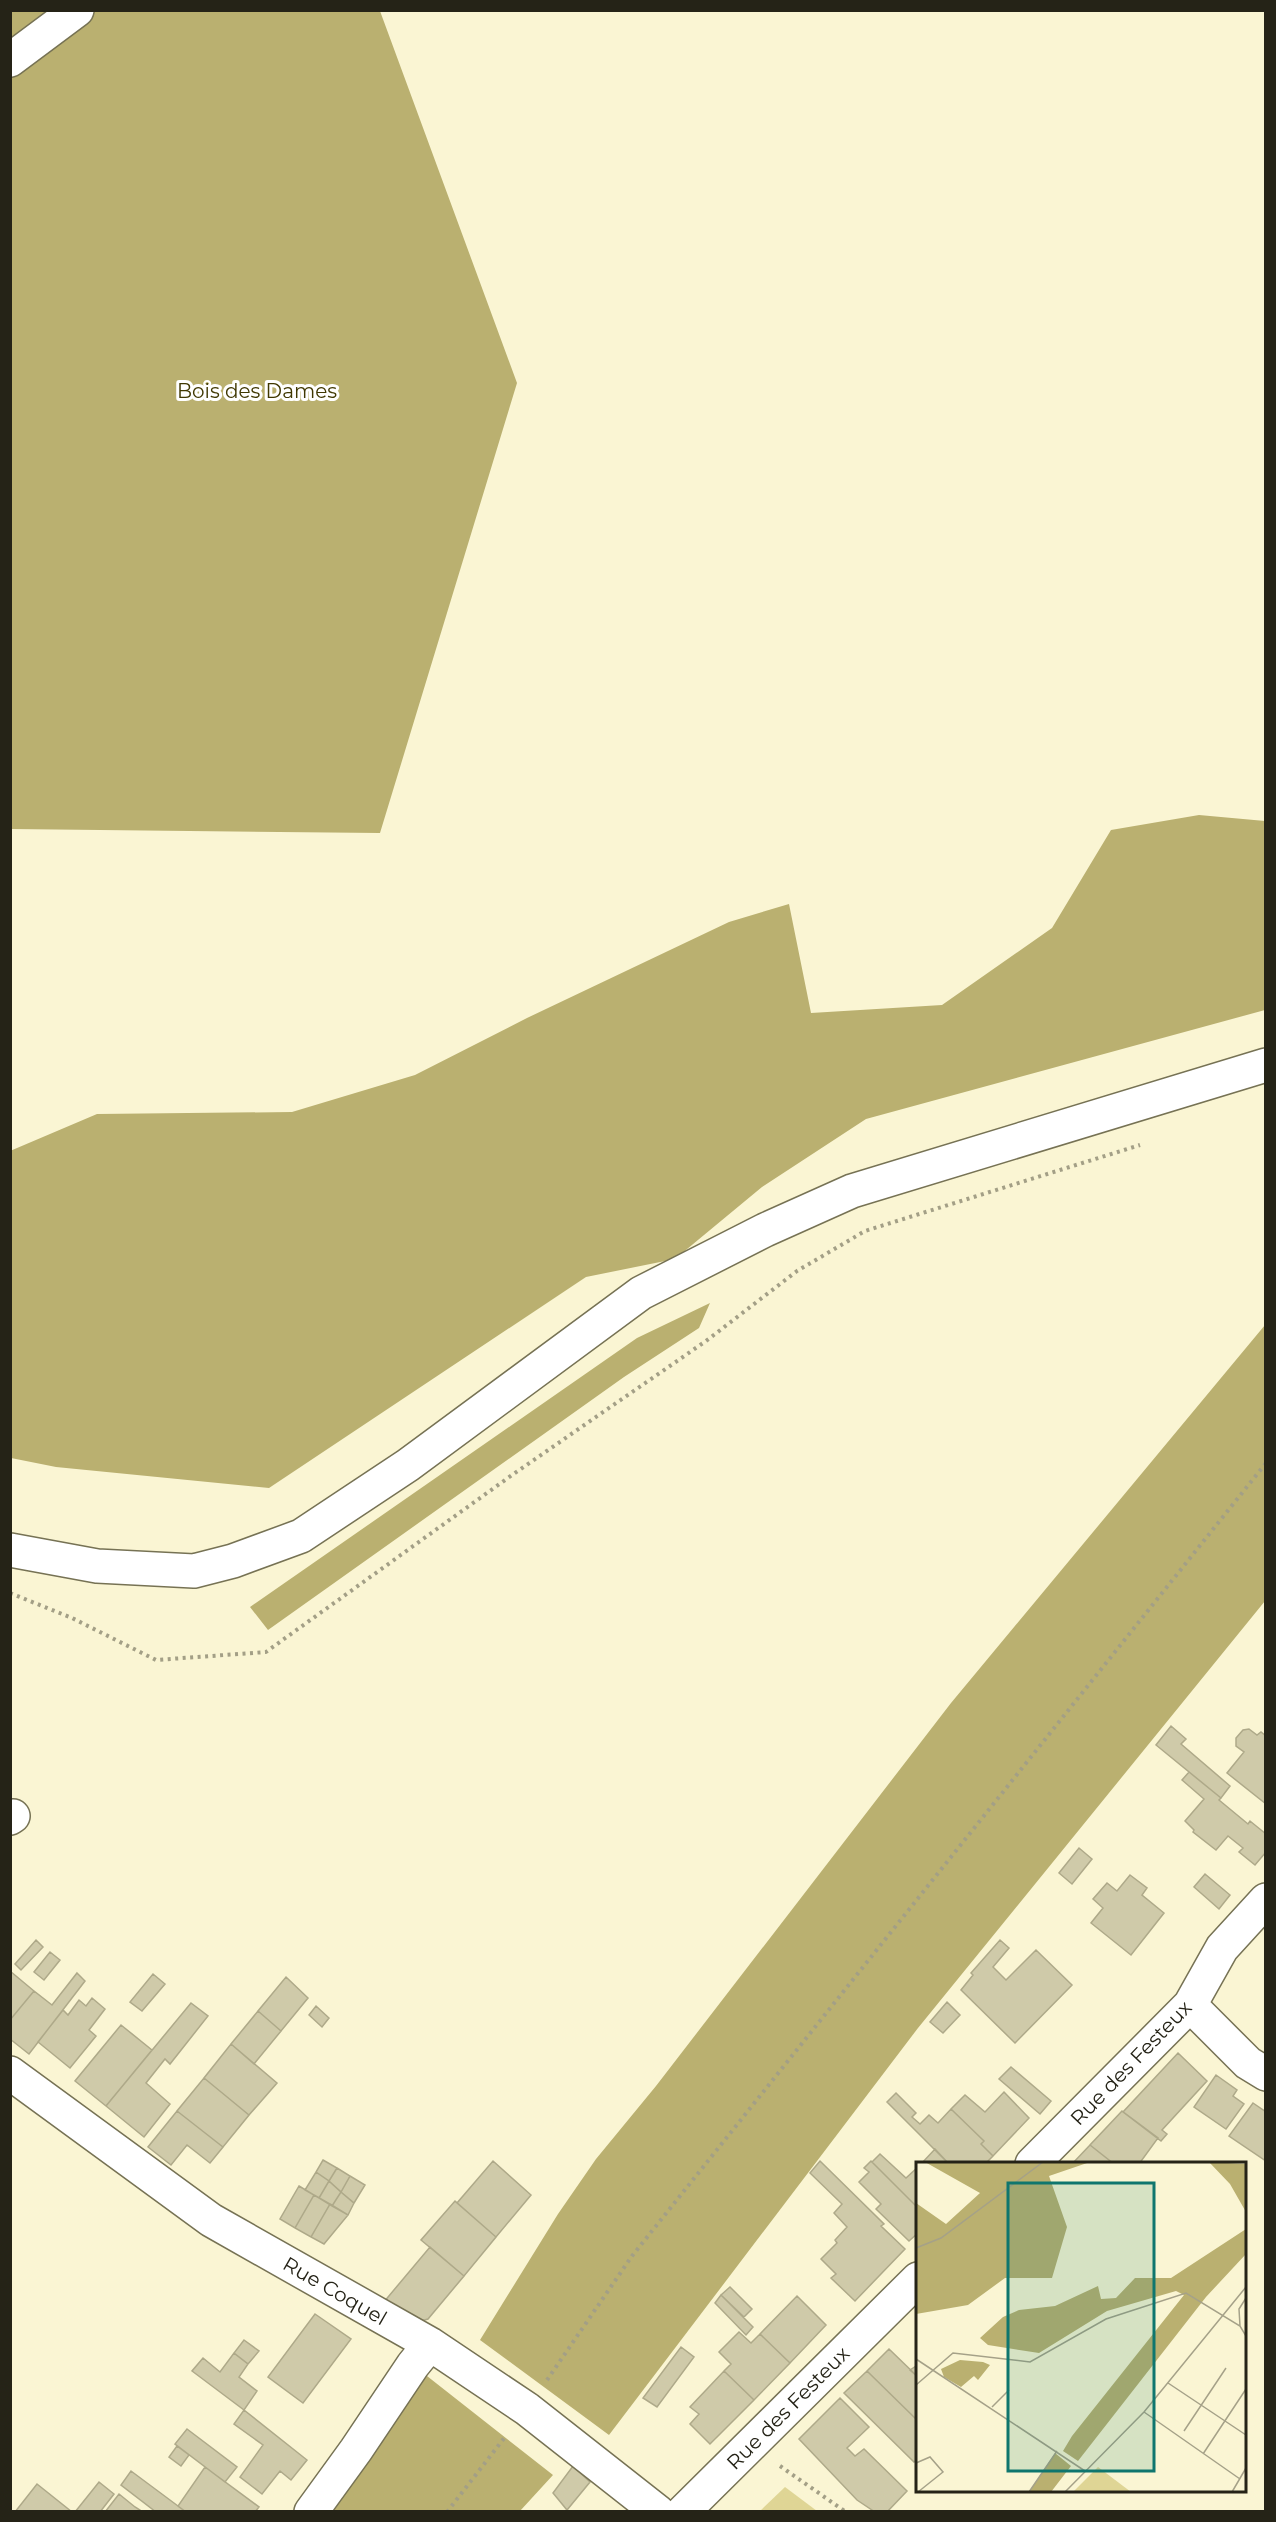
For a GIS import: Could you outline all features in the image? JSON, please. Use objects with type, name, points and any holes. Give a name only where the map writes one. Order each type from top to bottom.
[{"type":"street","points":[[10,60],[77,10]]},
{"type":"street","points":[[10,1550],[97,1566],[194,1571],[233,1561],[301,1536],[408,1465],[641,1293],[765,1230],[852,1191],[1266,1065]]},
{"type":"street","name":"Rue des Festeux","points":[[1033,2162],[1190,2005],[1222,1948],[1266,1900]]},
{"type":"street","points":[[1190,2005],[1248,2063],[1266,2074]]},
{"type":"street","name":"Rue Coquel","points":[[10,2073],[211,2220],[430,2344],[527,2409],[657,2511]]},
{"type":"street","name":"Rue des Festeux","points":[[683,2511],[916,2281]]},
{"type":"street","points":[[310,2511],[356,2450],[412,2365],[430,2344]]},
{"type":"path","points":[[10,1593],[72,1618],[156,1660],[266,1652],[512,1475],[706,1341],[797,1271],[865,1231],[1149,1142]]},
{"type":"path","points":[[447,2511],[527,2409],[632,2256],[1266,1462]]},
{"type":"path","points":[[750,2445],[846,2511]]},
{"type":"shaded area","points":[[785,2487],[817,2511],[760,2511]]},
{"type":"green space","name":"Bois des Dames","points":[[11,11],[380,11],[517,383],[380,833],[11,829]]},
{"type":"green space","points":[[1199,815],[1265,821],[1265,1010],[866,1119],[762,1187],[675,1259],[586,1277],[269,1488],[56,1467],[11,1458],[10,1151],[97,1114],[292,1112],[415,1075],[527,1018],[729,922],[789,904],[811,1013],[942,1005],[1052,928],[1111,830]]},
{"type":"green space","points":[[710,1303],[699,1328],[624,1377],[268,1630],[250,1607],[637,1338]]},
{"type":"green space","points":[[1265,1325],[1265,1601],[918,2028],[609,2435],[480,2340],[558,2214],[596,2159],[656,2086],[951,1703]]},
{"type":"green space","points":[[413,2365],[553,2475],[520,2511],[311,2512]]},
{"type":"building","points":[[1171,1726],[1186,1739],[1181,1744],[1230,1786],[1221,1798],[1156,1745]]},
{"type":"building","points":[[1249,1729],[1257,1735],[1261,1732],[1266,1736],[1266,1804],[1227,1773],[1244,1752],[1236,1746],[1236,1738],[1243,1730]]},
{"type":"building","points":[[1189,1772],[1248,1824],[1250,1821],[1266,1834],[1266,1852],[1255,1865],[1239,1852],[1243,1848],[1228,1836],[1216,1850],[1193,1832],[1194,1830],[1185,1821],[1204,1799],[1182,1780]]},
{"type":"building","points":[[1079,1848],[1092,1859],[1072,1884],[1059,1873]]},
{"type":"building","points":[[1205,1874],[1230,1895],[1219,1909],[1194,1887]]},
{"type":"building","points":[[1130,1875],[1147,1888],[1142,1895],[1164,1913],[1131,1955],[1091,1923],[1103,1908],[1093,1899],[1107,1883],[1117,1891]]},
{"type":"building","points":[[36,1940],[43,1947],[21,1970],[15,1964]]},
{"type":"building","points":[[1000,1940],[1009,1948],[993,1967],[1006,1980],[1036,1950],[1072,1985],[1015,2043],[961,1990],[973,1975],[971,1973]]},
{"type":"building","points":[[50,1952],[60,1960],[44,1980],[34,1972]]},
{"type":"building","points":[[10,1971],[34,1991],[10,2020]]},
{"type":"building","points":[[77,1973],[85,1981],[29,2054],[10,2039],[10,2020],[34,1991],[52,2005]]},
{"type":"building","points":[[153,1974],[165,1984],[142,2011],[130,2002]]},
{"type":"building","points":[[286,1977],[308,1998],[281,2031],[258,2011]]},
{"type":"building","points":[[92,1998],[105,2009],[89,2030],[96,2036],[70,2068],[38,2042],[63,2010],[68,2015],[79,2000],[86,2006]]},
{"type":"building","points":[[947,2002],[960,2015],[943,2033],[930,2022]]},
{"type":"building","points":[[191,2003],[208,2016],[170,2064],[165,2059],[146,2083],[170,2104],[144,2137],[106,2106]]},
{"type":"building","points":[[316,2006],[329,2018],[322,2027],[309,2015]]},
{"type":"building","points":[[258,2011],[281,2031],[254,2064],[231,2044]]},
{"type":"building","points":[[121,2025],[152,2050],[106,2106],[75,2081]]},
{"type":"building","points":[[231,2044],[277,2083],[249,2115],[204,2078]]},
{"type":"building","points":[[1178,2053],[1207,2081],[1162,2130],[1167,2134],[1161,2141],[1123,2112]]},
{"type":"building","points":[[1011,2067],[1051,2101],[1040,2114],[999,2079]]},
{"type":"building","points":[[1216,2075],[1237,2090],[1233,2096],[1244,2104],[1226,2129],[1194,2107]]},
{"type":"building","points":[[204,2078],[249,2115],[223,2147],[177,2111]]},
{"type":"building","points":[[1004,2092],[1029,2118],[993,2156],[981,2144],[984,2141],[951,2109],[965,2095],[985,2112]]},
{"type":"building","points":[[896,2093],[916,2113],[912,2117],[920,2124],[929,2115],[938,2123],[951,2109],[984,2141],[981,2144],[993,2156],[987,2162],[947,2162],[887,2102]]},
{"type":"building","points":[[1253,2103],[1266,2112],[1266,2161],[1229,2136]]},
{"type":"building","points":[[177,2111],[223,2147],[210,2163],[187,2145],[171,2165],[148,2147]]},
{"type":"building","points":[[1122,2111],[1158,2138],[1140,2162],[1111,2162],[1090,2145]]},
{"type":"building","points":[[1090,2145],[1111,2162],[1074,2162]]},
{"type":"building","points":[[935,2149],[947,2162],[923,2162]]},
{"type":"building","points":[[880,2154],[906,2178],[916,2169],[916,2206],[872,2162]]},
{"type":"building","points":[[323,2160],[337,2168],[329,2181],[316,2172]]},
{"type":"building","points":[[493,2161],[531,2195],[496,2237],[457,2203]]},
{"type":"building","points":[[820,2161],[884,2224],[881,2226],[905,2249],[855,2301],[831,2278],[836,2274],[821,2259],[837,2243],[835,2240],[847,2227],[834,2213],[842,2204],[810,2173]]},
{"type":"building","points":[[871,2161],[916,2206],[916,2235],[909,2241],[876,2209],[881,2204],[859,2182],[869,2172],[864,2168]]},
{"type":"building","points":[[337,2168],[350,2176],[341,2192],[329,2181]]},
{"type":"building","points":[[316,2172],[329,2181],[319,2198],[305,2190]]},
{"type":"building","points":[[350,2176],[365,2185],[354,2203],[341,2192]]},
{"type":"building","points":[[329,2181],[341,2192],[332,2206],[319,2198]]},
{"type":"building","points":[[299,2186],[314,2195],[295,2228],[280,2219]]},
{"type":"building","points":[[341,2192],[354,2203],[348,2215],[332,2206]]},
{"type":"building","points":[[314,2195],[330,2204],[311,2237],[295,2228]]},
{"type":"building","points":[[455,2201],[496,2237],[464,2276],[421,2240]]},
{"type":"building","points":[[330,2204],[348,2215],[324,2244],[311,2237]]},
{"type":"building","points":[[430,2247],[464,2276],[428,2319],[414,2323],[383,2303]]},
{"type":"building","points":[[730,2287],[752,2309],[744,2317],[721,2295]]},
{"type":"building","points":[[721,2295],[753,2327],[746,2335],[715,2303]]},
{"type":"building","points":[[797,2296],[826,2325],[790,2363],[760,2334]]},
{"type":"building","points":[[315,2314],[351,2339],[303,2403],[268,2377]]},
{"type":"building","points":[[739,2332],[751,2343],[760,2334],[790,2363],[754,2400],[724,2371],[731,2364],[719,2352]]},
{"type":"building","points":[[244,2340],[259,2351],[248,2364],[234,2353]]},
{"type":"building","points":[[681,2347],[694,2357],[657,2407],[643,2398]]},
{"type":"building","points":[[889,2349],[916,2375],[916,2419],[867,2371]]},
{"type":"building","points":[[234,2353],[248,2364],[239,2377],[257,2391],[244,2410],[192,2371],[203,2358],[220,2372]]},
{"type":"building","points":[[916,2366],[916,2375],[910,2370]]},
{"type":"building","points":[[724,2371],[754,2400],[710,2444],[690,2424],[699,2414],[690,2407]]},
{"type":"building","points":[[867,2371],[916,2419],[916,2460],[914,2462],[844,2393]]},
{"type":"building","points":[[840,2398],[869,2427],[847,2448],[855,2456],[864,2449],[907,2491],[887,2512],[875,2512],[857,2500],[799,2439]]},
{"type":"building","points":[[244,2410],[307,2460],[291,2480],[280,2471],[262,2494],[240,2477],[263,2445],[234,2424]]},
{"type":"building","points":[[187,2429],[237,2467],[225,2482],[175,2444]]},
{"type":"building","points":[[177,2446],[189,2455],[181,2466],[169,2457]]},
{"type":"building","points":[[573,2466],[590,2482],[567,2510],[553,2493]]},
{"type":"building","points":[[205,2467],[259,2507],[255,2512],[186,2512],[178,2506]]},
{"type":"building","points":[[131,2471],[186,2512],[156,2512],[121,2485]]},
{"type":"building","points":[[99,2482],[114,2494],[100,2512],[75,2512]]},
{"type":"building","points":[[37,2484],[72,2512],[15,2512]]},
{"type":"building","points":[[119,2494],[135,2507],[143,2512],[105,2512]]}]
